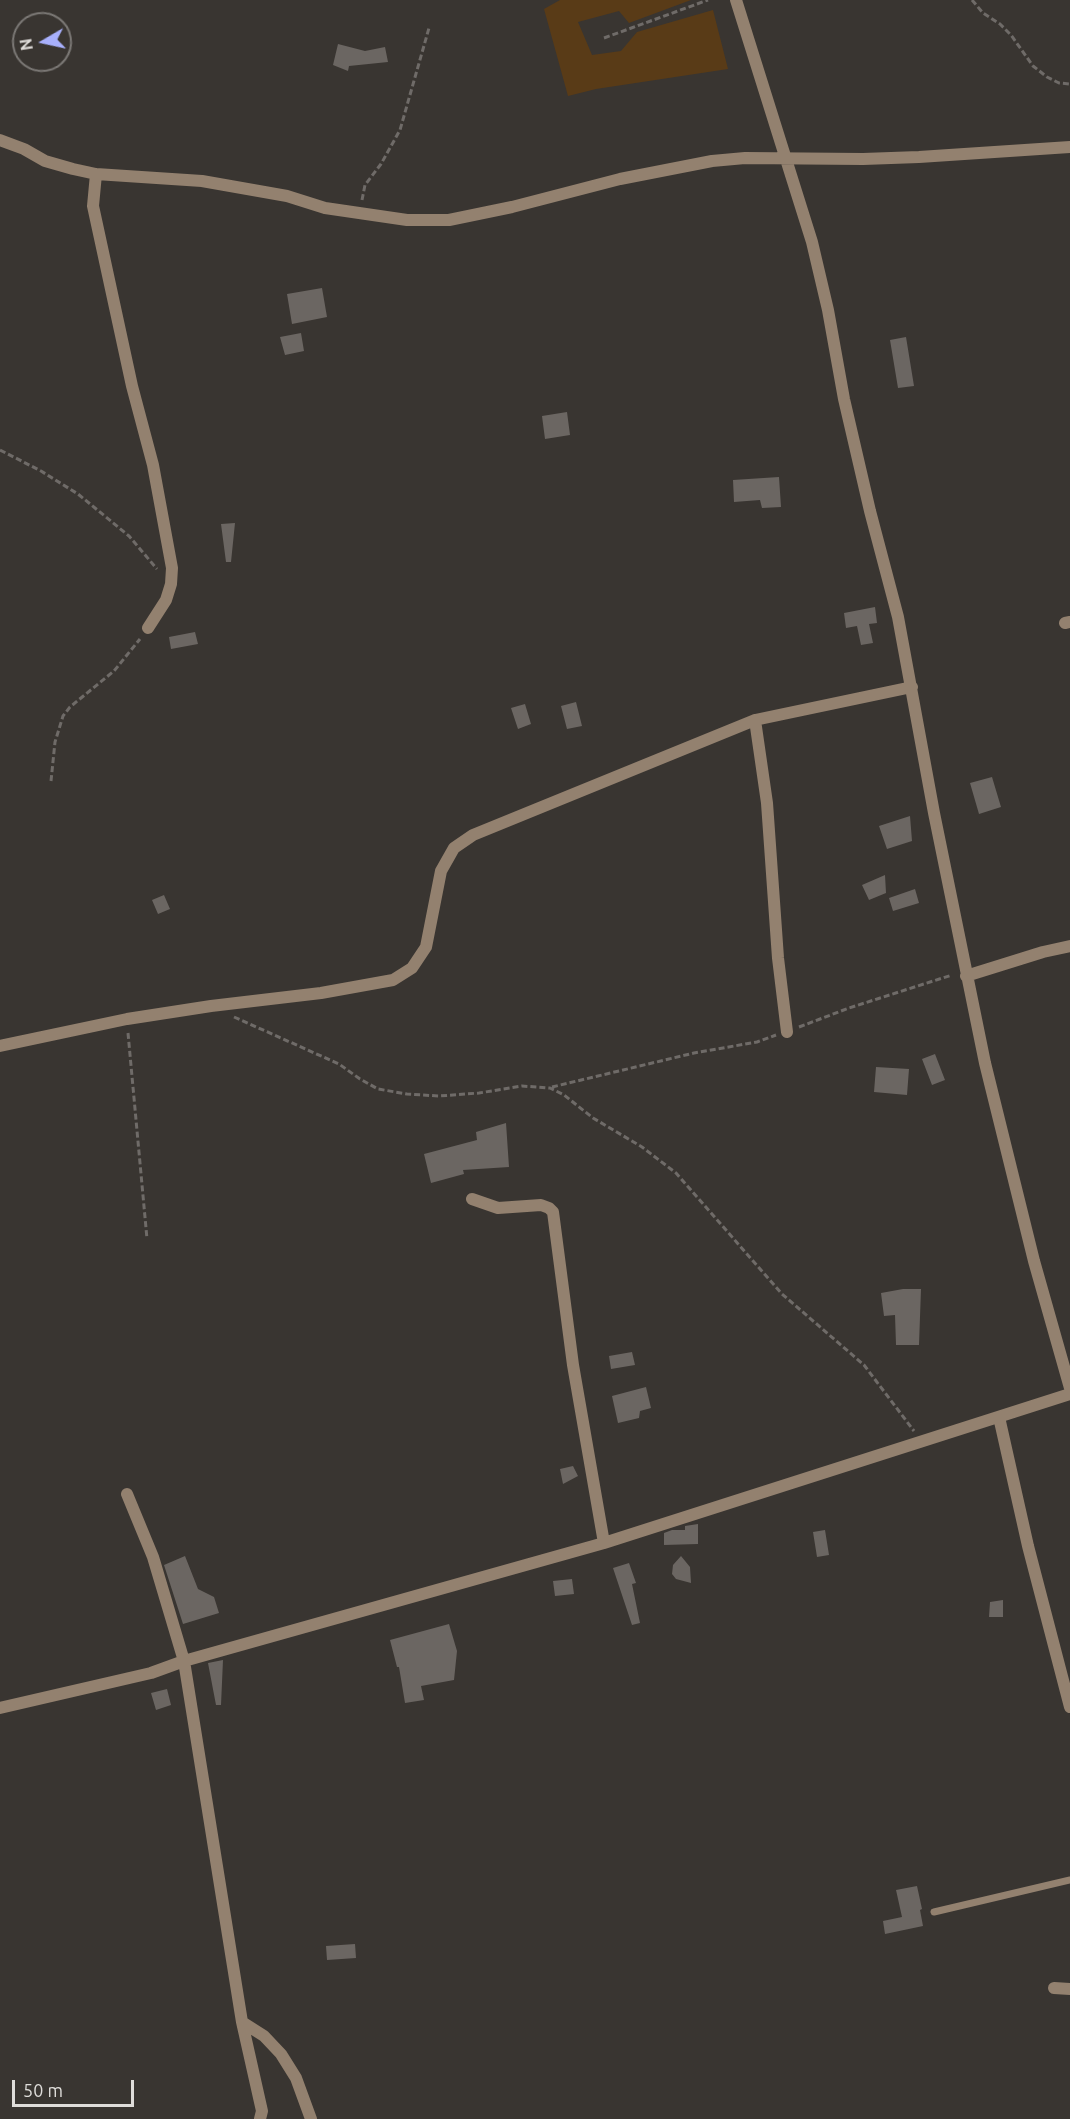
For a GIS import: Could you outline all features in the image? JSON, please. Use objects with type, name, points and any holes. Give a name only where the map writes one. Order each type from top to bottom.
[{"type":"street","points":[[736,0],[812,242],[844,399],[898,617],[965,973],[985,1063],[1034,1261],[1070,1388]]},
{"type":"street","points":[[0,140],[73,170],[96,174],[202,181],[287,196],[325,208],[406,220],[448,220],[683,166],[745,158],[919,157],[1070,147]]},
{"type":"street","points":[[96,174],[93,206],[132,386],[153,465],[172,568],[171,584],[166,600],[148,628]]},
{"type":"street","points":[[0,1046],[127,1019],[211,1005],[321,993],[393,980],[412,968],[426,947],[441,871],[454,848],[472,836],[755,720],[912,687]]},
{"type":"street","points":[[755,720],[767,803],[778,958],[787,1032]]},
{"type":"street","points":[[965,973],[1070,946]]},
{"type":"street","points":[[472,1199],[498,1208],[541,1204],[553,1212],[573,1365],[604,1543]]},
{"type":"street","points":[[0,1708],[151,1673],[184,1661],[604,1543],[1070,1394]]},
{"type":"street","points":[[999,1417],[1028,1546],[1070,1707]]},
{"type":"street","points":[[127,1494],[153,1557],[184,1661],[242,2022],[262,2110],[260,2119]]},
{"type":"street","points":[[1054,1988],[1070,1989]]},
{"type":"street","points":[[242,2022],[264,2036],[281,2054],[296,2078],[311,2119]]},
{"type":"lane","points":[[934,1912],[1070,1880]]},
{"type":"path","points":[[604,38],[708,0]]},
{"type":"path","points":[[972,0],[983,13],[1000,24],[1011,35],[1033,66],[1059,83],[1070,84]]},
{"type":"path","points":[[362,214],[365,185],[381,164],[400,130],[429,28]]},
{"type":"path","points":[[0,450],[41,471],[78,494],[129,536],[171,584]]},
{"type":"path","points":[[51,781],[55,742],[63,716],[70,707],[114,671],[132,652],[148,628]]},
{"type":"path","points":[[211,1005],[330,1059],[378,1089],[439,1096],[479,1093],[522,1086],[550,1088],[694,1053],[757,1041],[849,1008],[965,973]]},
{"type":"path","points":[[127,1019],[147,1239]]},
{"type":"path","points":[[550,1088],[564,1095],[593,1118],[642,1147],[676,1173],[782,1294],[864,1365],[922,1442]]},
{"type":"shaded area","points":[[560,0],[691,0],[629,23],[619,11],[578,22],[592,55],[621,51],[637,32],[713,10],[728,69],[596,89],[568,96],[544,9]]},
{"type":"building","points":[[338,44],[365,51],[385,47],[388,62],[349,66],[348,71],[333,65]]},
{"type":"building","points":[[322,288],[327,317],[292,324],[287,294]]},
{"type":"building","points":[[301,333],[304,351],[285,355],[280,337]]},
{"type":"building","points":[[906,337],[914,386],[898,388],[890,340]]},
{"type":"building","points":[[567,412],[570,435],[545,439],[542,416]]},
{"type":"building","points":[[779,477],[781,507],[762,508],[760,500],[734,502],[733,480]]},
{"type":"building","points":[[235,523],[231,562],[226,562],[221,524]]},
{"type":"building","points":[[875,607],[877,623],[869,624],[873,643],[861,645],[857,626],[846,628],[844,613]]},
{"type":"building","points":[[195,632],[198,644],[171,649],[169,637]]},
{"type":"building","points":[[576,702],[582,726],[567,729],[561,706]]},
{"type":"building","points":[[525,704],[531,724],[518,729],[511,708]]},
{"type":"building","points":[[992,777],[1001,807],[979,814],[970,783]]},
{"type":"building","points":[[910,816],[912,841],[887,849],[879,826]]},
{"type":"building","points":[[885,875],[886,893],[869,900],[862,885]]},
{"type":"building","points":[[915,889],[919,903],[893,911],[889,898]]},
{"type":"building","points":[[164,895],[170,909],[158,914],[152,900]]},
{"type":"building","points":[[935,1054],[945,1080],[932,1085],[922,1059]]},
{"type":"building","points":[[876,1067],[909,1069],[907,1095],[874,1092]]},
{"type":"building","points":[[506,1123],[509,1167],[463,1170],[464,1174],[431,1183],[424,1154],[477,1140],[476,1132]]},
{"type":"building","points":[[921,1289],[919,1345],[896,1345],[895,1315],[884,1316],[881,1293]]},
{"type":"building","points":[[632,1352],[635,1365],[611,1369],[609,1356]]},
{"type":"building","points":[[646,1387],[651,1408],[640,1411],[639,1418],[618,1423],[612,1396]]},
{"type":"building","points":[[573,1466],[578,1476],[563,1484],[560,1469]]},
{"type":"building","points":[[698,1524],[698,1544],[664,1545],[664,1533],[672,1530],[685,1530],[685,1526]]},
{"type":"building","points":[[825,1530],[829,1555],[817,1557],[813,1532]]},
{"type":"building","points":[[185,1556],[198,1589],[214,1597],[219,1613],[183,1624],[164,1565]]},
{"type":"building","points":[[681,1556],[690,1567],[691,1583],[676,1579],[672,1574],[673,1565]]},
{"type":"building","points":[[629,1563],[636,1583],[632,1584],[640,1623],[632,1625],[613,1568]]},
{"type":"building","points":[[572,1579],[574,1594],[555,1596],[553,1581]]},
{"type":"building","points":[[1003,1600],[1003,1617],[989,1617],[990,1602]]},
{"type":"building","points":[[449,1624],[457,1651],[454,1680],[421,1686],[424,1700],[405,1703],[399,1667],[397,1667],[390,1640]]},
{"type":"building","points":[[223,1660],[221,1705],[216,1705],[208,1663]]},
{"type":"building","points":[[167,1689],[171,1705],[156,1710],[151,1693]]},
{"type":"building","points":[[917,1886],[923,1926],[885,1934],[883,1921],[902,1917],[896,1890]]},
{"type":"building","points":[[355,1944],[356,1958],[327,1960],[326,1946]]}]
